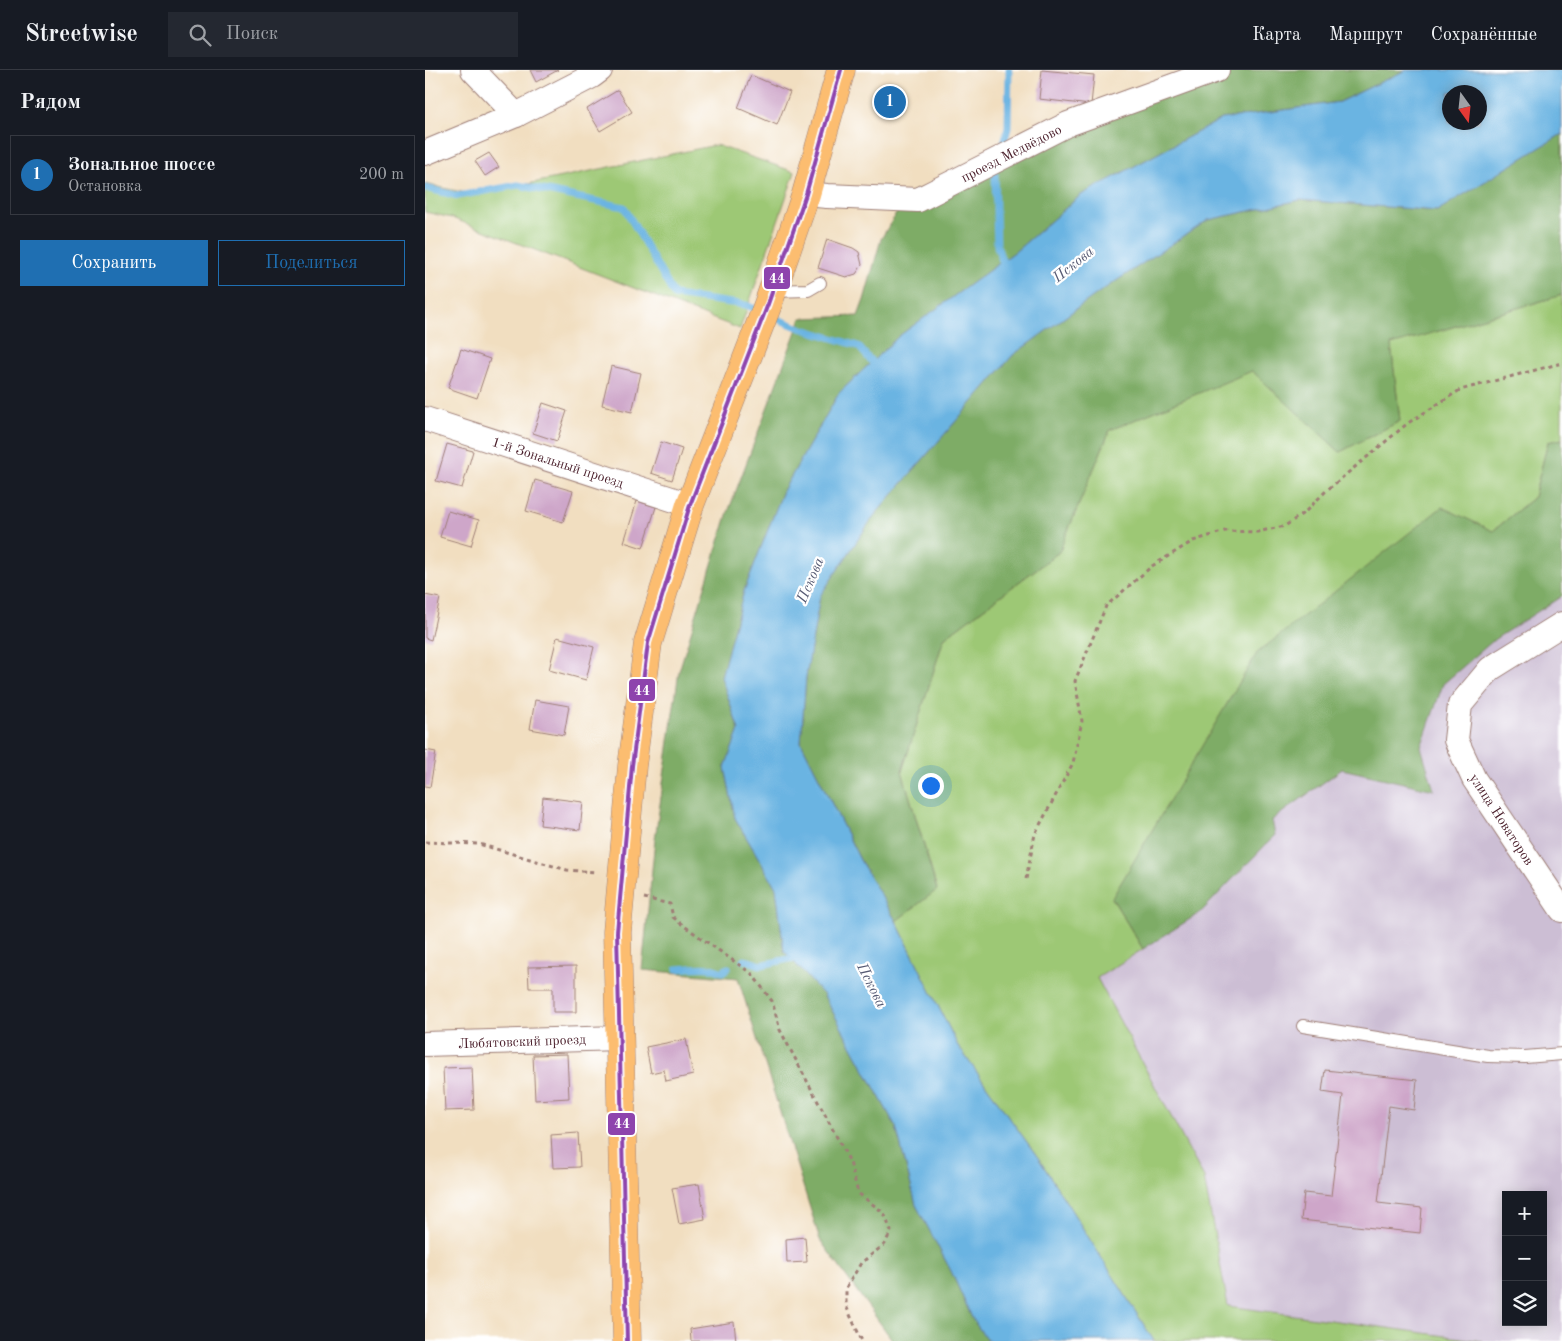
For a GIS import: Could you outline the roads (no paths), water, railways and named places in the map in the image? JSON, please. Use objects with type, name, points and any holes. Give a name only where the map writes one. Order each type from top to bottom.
[{"type":"main road","points":[[627,1341],[617,932],[632,766],[648,644],[690,505],[767,307],[806,194],[841,70]]},
{"type":"street","points":[[473,70],[516,115]]},
{"type":"street","points":[[425,153],[516,115],[592,76],[600,70]]},
{"type":"street","name":"проезд Медвёдово","points":[[806,194],[918,200],[1068,124],[1214,71]]},
{"type":"street","name":"1-й Зональный проезд","points":[[425,419],[690,505]]},
{"type":"street","name":"улица Новаторов","points":[[1562,624],[1490,669],[1460,705],[1456,740],[1474,778],[1562,910]]},
{"type":"street","name":"Любятовский проезд","points":[[425,1044],[619,1038]]},
{"type":"lane","points":[[767,307],[820,283]]},
{"type":"lane","points":[[1303,1026],[1488,1056],[1562,1054]]},
{"type":"water","name":"Пскова","points":[[1406,70],[1562,70],[1562,134],[1437,211],[1300,200],[1208,220],[1098,293],[1013,355],[873,517],[820,596],[806,677],[801,742],[860,860],[896,921],[958,1046],[1039,1159],[1154,1341],[988,1341],[973,1320],[951,1271],[916,1205],[896,1127],[823,994],[784,951],[776,888],[735,818],[725,767],[739,730],[721,677],[744,591],[783,491],[839,393],[899,336],[1016,251],[1081,195],[1222,119],[1339,102]]},
{"type":"waterway","points":[[1003,146],[1008,128],[1009,70]]},
{"type":"waterway","points":[[995,173],[997,246],[1005,269]]},
{"type":"waterway","points":[[425,188],[458,196],[518,185],[624,207],[674,295],[746,305],[760,311]]},
{"type":"waterway","points":[[770,316],[800,328],[858,346],[878,369]]},
{"type":"waterway","points":[[743,960],[761,965],[798,957]]},
{"type":"waterway","points":[[677,969],[706,968],[722,972],[728,968]]},
{"type":"place","name":"Зональное шоссе","points":[[890,102]]}]
